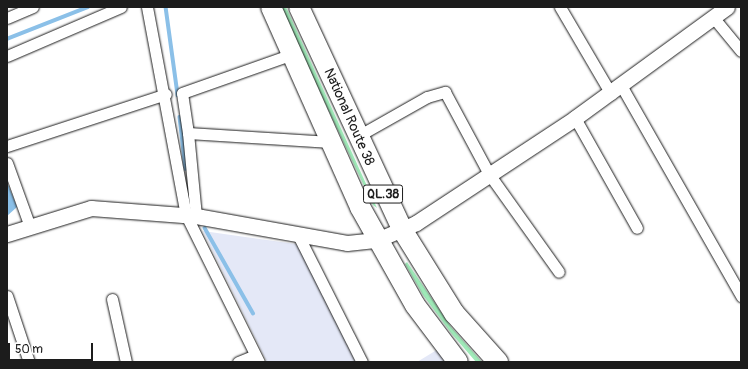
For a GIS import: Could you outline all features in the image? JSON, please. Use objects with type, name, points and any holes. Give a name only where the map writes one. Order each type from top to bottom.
[{"type":"highway","name":"National Route 38","points":[[271,7],[331,142],[377,240],[415,305],[458,362]]},
{"type":"highway","name":"National Route 38","points":[[299,7],[403,231],[450,307],[498,362]]},
{"type":"main road","points":[[7,234],[91,208],[191,216],[347,243],[377,240],[403,231],[575,118],[616,90],[726,7]]},
{"type":"street","points":[[7,18],[33,7]]},
{"type":"street","points":[[7,56],[120,7]]},
{"type":"street","points":[[147,7],[191,216],[257,359],[238,362]]},
{"type":"street","points":[[560,7],[616,90],[741,296]]},
{"type":"street","points":[[713,17],[741,51]]},
{"type":"street","points":[[191,216],[188,133],[182,93],[293,54]]},
{"type":"street","points":[[358,136],[427,97],[444,92],[489,174],[559,272]]},
{"type":"street","points":[[7,146],[166,94]]},
{"type":"street","points":[[575,118],[637,228]]},
{"type":"street","points":[[188,133],[331,142]]},
{"type":"street","points":[[7,162],[30,227]]},
{"type":"street","points":[[298,235],[362,362]]},
{"type":"street","points":[[7,296],[29,362]]},
{"type":"street","points":[[112,299],[126,362]]},
{"type":"shaded area","points":[[203,231],[303,245],[367,362],[267,362]]},
{"type":"shaded area","points":[[440,348],[449,362],[417,362]]},
{"type":"green space","points":[[280,7],[286,7],[377,208],[373,205]]},
{"type":"green space","points":[[407,262],[451,327],[482,362],[476,362],[451,333],[423,295],[405,264]]},
{"type":"water","points":[[7,182],[17,207],[7,216]]},
{"type":"waterway","points":[[7,39],[88,7]]},
{"type":"waterway","points":[[166,7],[178,95]]},
{"type":"waterway","points":[[180,117],[186,169]]},
{"type":"waterway","points":[[205,228],[253,313]]}]
